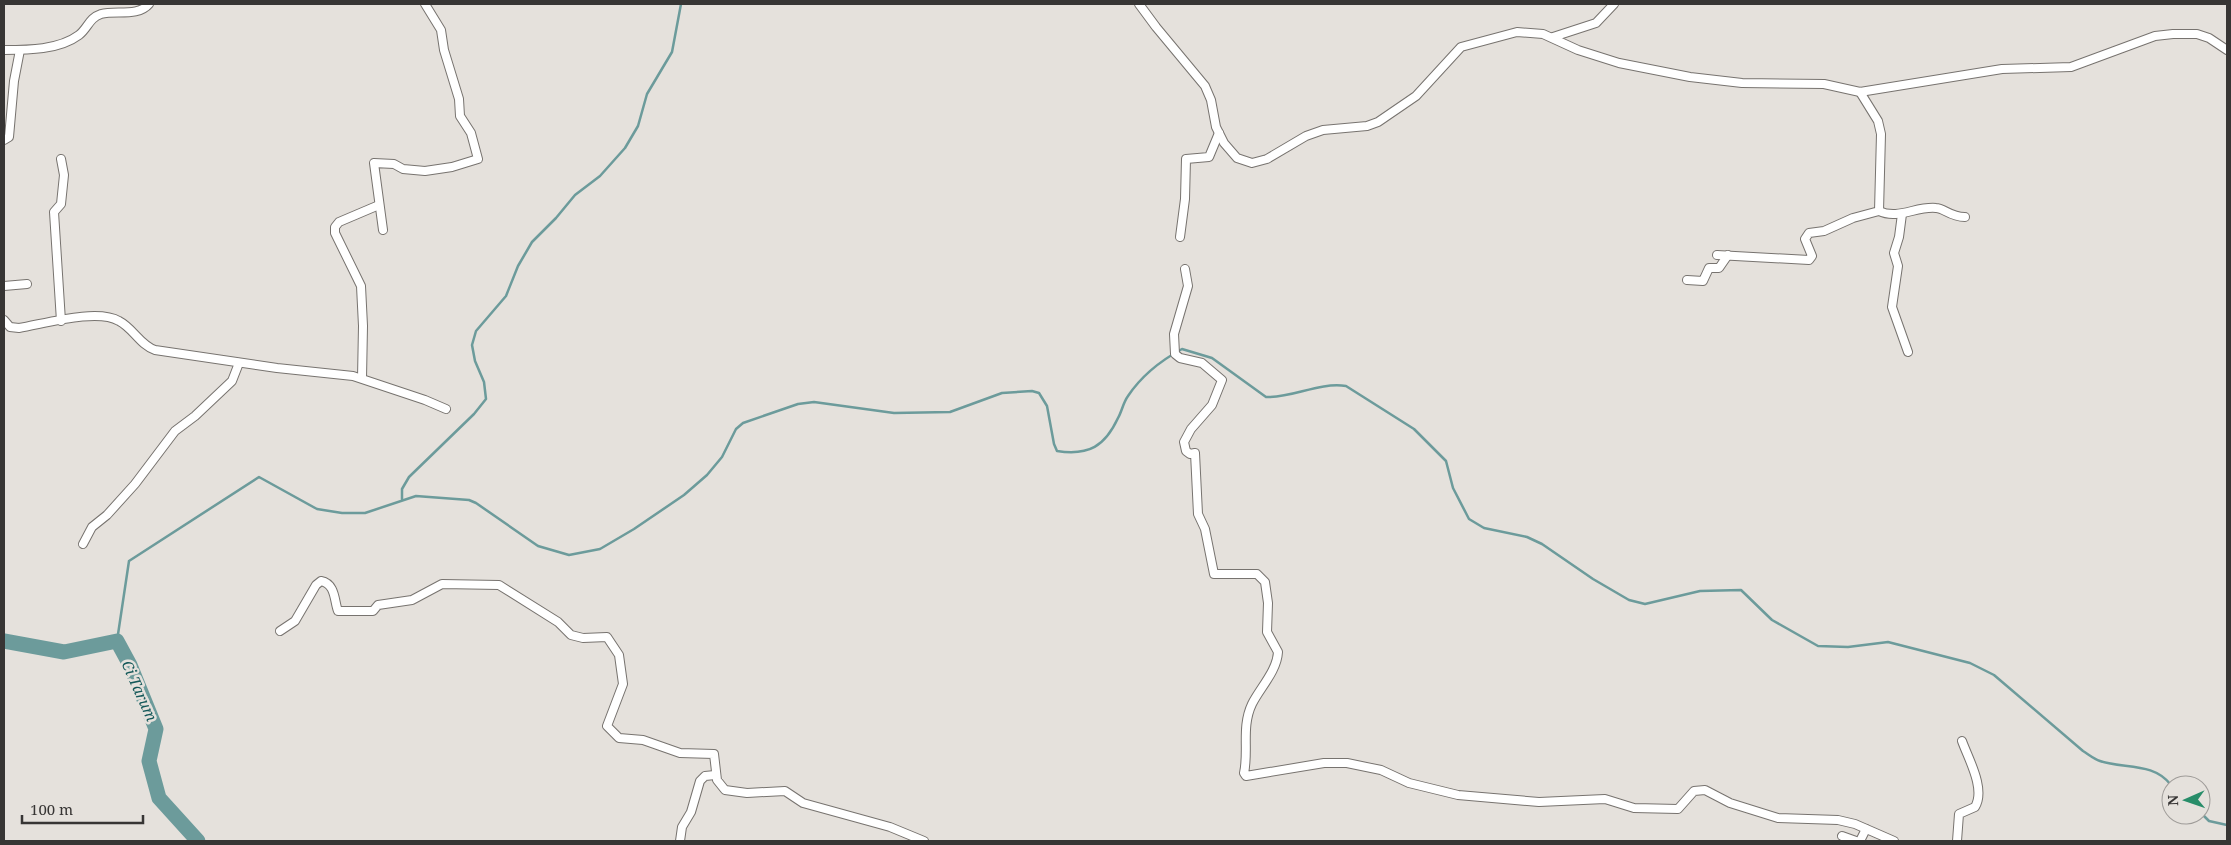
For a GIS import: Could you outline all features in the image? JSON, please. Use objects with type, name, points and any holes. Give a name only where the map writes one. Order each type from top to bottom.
[{"type":"street","points":[[4,50],[20,50],[60,44],[82,33],[94,17],[116,11],[129,13],[145,8],[149,4]]},
{"type":"street","points":[[384,230],[373,165],[375,162],[394,164],[403,169],[426,172],[478,159],[471,132],[460,114],[459,99],[444,49],[441,30],[425,4]]},
{"type":"street","points":[[1139,4],[1156,28],[1205,86],[1211,100],[1219,133],[1237,158],[1248,163],[1256,163],[1314,133],[1333,127],[1370,125],[1385,118],[1416,96],[1462,47],[1517,32],[1537,33],[1552,37],[1578,50],[1682,76],[1742,83],[1824,84],[1860,92],[2002,68],[2071,67],[2155,36],[2197,34],[2209,38],[2227,50]]},
{"type":"street","points":[[1552,37],[1596,23],[1614,4]]},
{"type":"street","points":[[4,140],[9,137],[14,82],[20,50]]},
{"type":"street","points":[[1860,92],[1878,120],[1881,134],[1879,211]]},
{"type":"street","points":[[1180,237],[1185,199],[1186,159],[1209,157],[1219,133]]},
{"type":"street","points":[[61,160],[64,175],[62,204],[54,213],[61,321]]},
{"type":"street","points":[[364,378],[361,286],[334,233],[335,227],[339,222],[380,205]]},
{"type":"street","points":[[1717,255],[1809,260],[1812,256],[1805,239],[1809,233],[1824,231],[1853,218],[1879,211],[1887,215],[1938,208],[1951,216],[1965,217]]},
{"type":"street","points":[[1902,214],[1899,238],[1894,254],[1898,266],[1892,312],[1908,352]]},
{"type":"street","points":[[1687,280],[1703,281],[1709,268],[1719,268],[1728,255]]},
{"type":"street","points":[[1185,269],[1188,286],[1174,334],[1175,354],[1180,358],[1202,363],[1222,380],[1212,405],[1191,429],[1184,442],[1186,451],[1190,454],[1195,453],[1199,517],[1205,529],[1212,572],[1230,575],[1258,574],[1263,578],[1268,603],[1267,632],[1278,652],[1267,680],[1248,717],[1244,742],[1246,761],[1244,775],[1249,777],[1324,763],[1347,763],[1381,770],[1409,783],[1458,795],[1539,802],[1605,799],[1634,808],[1662,810],[1678,809],[1694,791],[1701,790],[1711,792],[1730,803],[1778,818],[1838,820],[1894,841]]},
{"type":"street","points":[[4,286],[27,284]]},
{"type":"street","points":[[4,320],[10,327],[19,328],[90,315],[108,316],[126,325],[151,349],[239,363],[364,378],[446,409]]},
{"type":"street","points":[[83,544],[92,527],[107,516],[135,484],[175,431],[195,416],[232,381],[239,363]]},
{"type":"street","points":[[280,631],[295,621],[316,585],[321,581],[326,583],[335,595],[338,611],[373,611],[378,605],[407,601],[423,596],[442,584],[500,586],[558,622],[571,635],[583,638],[606,636],[611,640],[619,655],[620,676],[623,684],[607,724],[613,734],[619,738],[643,740],[680,753],[713,753],[719,784],[726,790],[747,793],[782,791],[803,803],[890,826],[924,841]]},
{"type":"street","points":[[1957,841],[1959,814],[1975,807],[1978,798],[1976,780],[1962,741]]},
{"type":"street","points":[[680,841],[682,827],[691,812],[700,781],[705,776],[716,775]]},
{"type":"street","points":[[1860,841],[1866,829]]},
{"type":"street","points":[[1842,836],[1856,841]]},
{"type":"waterway","points":[[402,499],[402,489],[409,477],[474,414],[486,399],[484,382],[475,361],[472,345],[476,331],[506,296],[518,266],[532,242],[556,218],[575,195],[600,176],[625,148],[638,126],[647,94],[672,52],[681,4]]},
{"type":"waterway","points":[[117,641],[129,561],[259,477],[317,509],[342,513],[365,513],[416,496],[469,500],[538,546],[569,555],[600,549],[634,529],[684,495],[707,475],[722,457],[736,429],[743,423],[798,404],[814,402],[894,413],[950,412],[1002,393],[1032,391],[1039,393],[1047,406],[1057,451],[1078,452],[1095,447],[1101,442],[1113,428],[1126,399],[1139,381],[1166,358],[1182,349],[1212,358],[1266,397],[1276,397],[1325,386],[1346,386],[1414,429],[1446,461],[1453,488],[1469,519],[1484,528],[1527,537],[1542,544],[1593,579],[1629,600],[1645,604],[1700,591],[1741,590],[1772,620],[1818,646],[1848,647],[1888,642],[1970,663],[1994,675],[2093,758],[2109,763],[2147,769],[2161,776]]},
{"type":"waterway","name":"Ci Tarum","points":[[4,641],[64,652],[117,641],[130,665],[156,729],[149,761],[159,798],[198,841]]},
{"type":"waterway","points":[[2211,821],[2227,825]]}]
